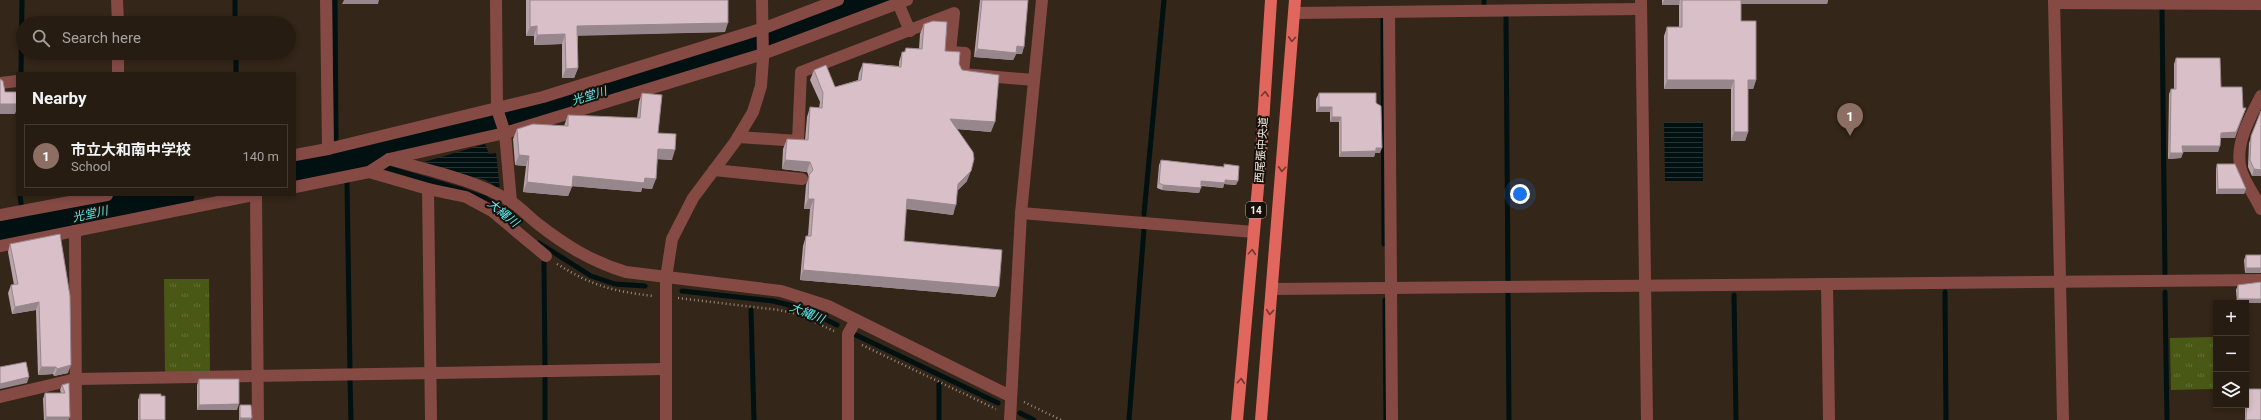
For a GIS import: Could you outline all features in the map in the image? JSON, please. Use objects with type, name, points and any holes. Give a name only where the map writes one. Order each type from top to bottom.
[{"type":"main road","name":"西尾張中央道","points":[[1237,420],[1254,232],[1271,0]]},
{"type":"main road","name":"西尾張中央道","points":[[1261,420],[1295,0]]},
{"type":"street","points":[[117,0],[118,16]]},
{"type":"street","points":[[326,0],[328,149]]},
{"type":"street","points":[[496,0],[498,110],[505,131],[511,202]]},
{"type":"street","points":[[666,420],[666,278],[672,239],[693,198],[738,137],[753,112],[761,86],[763,52],[762,0]]},
{"type":"street","points":[[296,156],[498,110],[762,30],[838,0]]},
{"type":"street","points":[[1010,418],[1021,213],[1042,0]]},
{"type":"street","points":[[296,187],[371,170],[386,161],[505,131],[763,52],[902,2],[910,31]]},
{"type":"street","points":[[2063,420],[2054,2],[2261,4]]},
{"type":"street","points":[[1294,13],[1389,12],[1641,4],[1646,420]]},
{"type":"street","points":[[1389,12],[1392,420]]},
{"type":"street","points":[[738,137],[798,141],[801,72],[954,13],[950,52],[965,53],[963,74],[1034,80]]},
{"type":"street","points":[[118,60],[118,72]]},
{"type":"street","points":[[0,83],[16,81]]},
{"type":"street","points":[[2261,96],[2250,118],[2242,141],[2240,156],[2241,170],[2261,209]]},
{"type":"street","points":[[386,161],[480,185],[511,202],[557,238],[584,256],[626,272],[782,291],[828,306],[1010,396]]},
{"type":"street","points":[[371,170],[428,189],[466,197],[479,203],[546,256]]},
{"type":"street","points":[[714,170],[802,179]]},
{"type":"street","points":[[428,189],[431,420]]},
{"type":"street","points":[[0,215],[101,196]]},
{"type":"street","points":[[0,246],[248,196]]},
{"type":"street","points":[[256,196],[258,420]]},
{"type":"street","points":[[1021,213],[1254,232]]},
{"type":"street","points":[[75,231],[76,420]]},
{"type":"street","points":[[1272,289],[2261,280]]},
{"type":"street","points":[[1827,284],[1829,420]]},
{"type":"street","points":[[848,420],[848,334],[856,320]]},
{"type":"street","points":[[0,396],[76,379],[665,369]]},
{"type":"path","points":[[546,256],[572,273],[606,289],[780,310],[797,314],[1010,418]]},
{"type":"path","points":[[1010,396],[1061,420]]},
{"type":"green space","points":[[164,279],[209,279],[210,373],[165,373]]},
{"type":"green space","points":[[2213,337],[2213,389],[2171,390],[2170,338]]},
{"type":"shaded area","points":[[1664,122],[1703,122],[1703,181],[1665,181]]},
{"type":"shaded area","points":[[485,144],[489,154],[496,153],[500,190],[486,180],[426,166],[424,162]]},
{"type":"building","points":[[530,0],[728,0],[728,23],[577,26],[578,68],[566,69],[565,34],[537,35],[537,26],[530,27]]},
{"type":"building","points":[[982,0],[1028,0],[1024,47],[1017,46],[1016,53],[977,49]]},
{"type":"building","points":[[1682,0],[1741,0],[1741,21],[1756,21],[1756,80],[1748,80],[1748,132],[1734,132],[1734,80],[1667,80],[1667,27],[1682,27]]},
{"type":"building","points":[[933,21],[947,22],[945,51],[960,52],[959,64],[962,70],[999,75],[995,122],[950,119],[973,152],[974,159],[971,171],[958,184],[956,205],[907,199],[904,241],[1002,250],[999,287],[803,270],[806,236],[811,236],[814,199],[808,199],[809,175],[813,170],[810,162],[785,160],[787,139],[808,140],[810,107],[822,108],[823,93],[814,70],[826,65],[835,87],[861,80],[863,63],[901,67],[902,52],[905,52],[906,48],[922,49],[924,24]]},
{"type":"building","points":[[2176,58],[2220,58],[2221,87],[2242,87],[2243,108],[2246,108],[2236,132],[2221,133],[2220,146],[2182,146],[2183,153],[2170,153],[2171,89],[2176,89]]},
{"type":"building","points":[[0,79],[3,81],[5,92],[16,92],[16,104],[0,104]]},
{"type":"building","points":[[642,93],[662,95],[658,133],[676,134],[675,150],[658,149],[656,179],[645,178],[644,183],[573,176],[572,187],[527,182],[529,156],[519,155],[517,129],[533,124],[568,126],[568,115],[640,118]]},
{"type":"building","points":[[1319,93],[1376,93],[1376,103],[1381,106],[1382,148],[1376,148],[1376,151],[1341,152],[1341,117],[1332,117],[1332,107],[1319,107]]},
{"type":"building","points":[[2261,111],[2261,170],[2254,169],[2250,160],[2251,136]]},
{"type":"building","points":[[1161,160],[1224,167],[1224,164],[1239,166],[1238,181],[1225,180],[1225,183],[1201,181],[1201,188],[1163,185],[1159,183]]},
{"type":"building","points":[[2217,164],[2235,164],[2246,189],[2218,189]]},
{"type":"building","points":[[60,234],[70,296],[71,365],[57,369],[56,367],[41,367],[39,302],[15,307],[11,285],[18,284],[10,244]]},
{"type":"building","points":[[2246,255],[2261,255],[2261,268],[2246,268]]},
{"type":"building","points":[[2261,282],[2261,299],[2238,299],[2238,285]]},
{"type":"building","points":[[26,362],[29,377],[0,384],[0,367]]},
{"type":"building","points":[[199,379],[239,379],[239,404],[199,405]]},
{"type":"building","points":[[69,383],[70,417],[46,417],[45,393],[65,393],[62,385]]},
{"type":"building","points":[[2249,389],[2261,389],[2261,420],[2246,420],[2246,408],[2249,408]]},
{"type":"building","points":[[140,394],[161,394],[161,396],[165,396],[165,420],[140,420]]},
{"type":"building","points":[[240,405],[251,405],[252,418],[240,418]]},
{"type":"waterway","points":[[22,0],[22,16]]},
{"type":"waterway","points":[[235,0],[235,16]]},
{"type":"waterway","points":[[335,0],[336,139]]},
{"type":"waterway","name":"光堂川","points":[[296,170],[510,120],[710,59],[876,0]]},
{"type":"waterway","points":[[1144,214],[1164,0]]},
{"type":"waterway","points":[[1484,0],[1484,7]]},
{"type":"waterway","points":[[2162,10],[2165,276]]},
{"type":"waterway","points":[[1506,17],[1508,281]]},
{"type":"waterway","points":[[1383,18],[1384,244]]},
{"type":"waterway","points":[[21,60],[21,72]]},
{"type":"waterway","points":[[236,60],[236,72]]},
{"type":"waterway","name":"大縄川","points":[[351,157],[485,198],[498,209]]},
{"type":"waterway","points":[[347,182],[350,372]]},
{"type":"waterway","points":[[20,196],[24,227]]},
{"type":"waterway","name":"光堂川","points":[[0,232],[175,196]]},
{"type":"waterway","points":[[1129,420],[1144,229]]},
{"type":"waterway","name":"大縄川","points":[[539,243],[591,276],[615,284],[645,286]]},
{"type":"waterway","points":[[544,263],[545,367]]},
{"type":"waterway","name":"大縄川","points":[[682,291],[773,301],[801,308],[837,325]]},
{"type":"waterway","points":[[1945,292],[1946,420]]},
{"type":"waterway","points":[[2165,292],[2167,420]]},
{"type":"waterway","points":[[1508,293],[1509,420]]},
{"type":"waterway","points":[[1734,295],[1736,420]]},
{"type":"waterway","points":[[1385,300],[1386,420]]},
{"type":"waterway","points":[[751,310],[754,420]]},
{"type":"waterway","name":"大縄川","points":[[856,335],[998,403]]},
{"type":"waterway","points":[[545,377],[545,420]]},
{"type":"waterway","points":[[350,379],[351,420]]},
{"type":"waterway","points":[[939,384],[939,420]]},
{"type":"waterway","name":"大縄川","points":[[1020,413],[1034,420]]},
{"type":"place","name":"市立大和南中学校","points":[[1850,136]]}]
